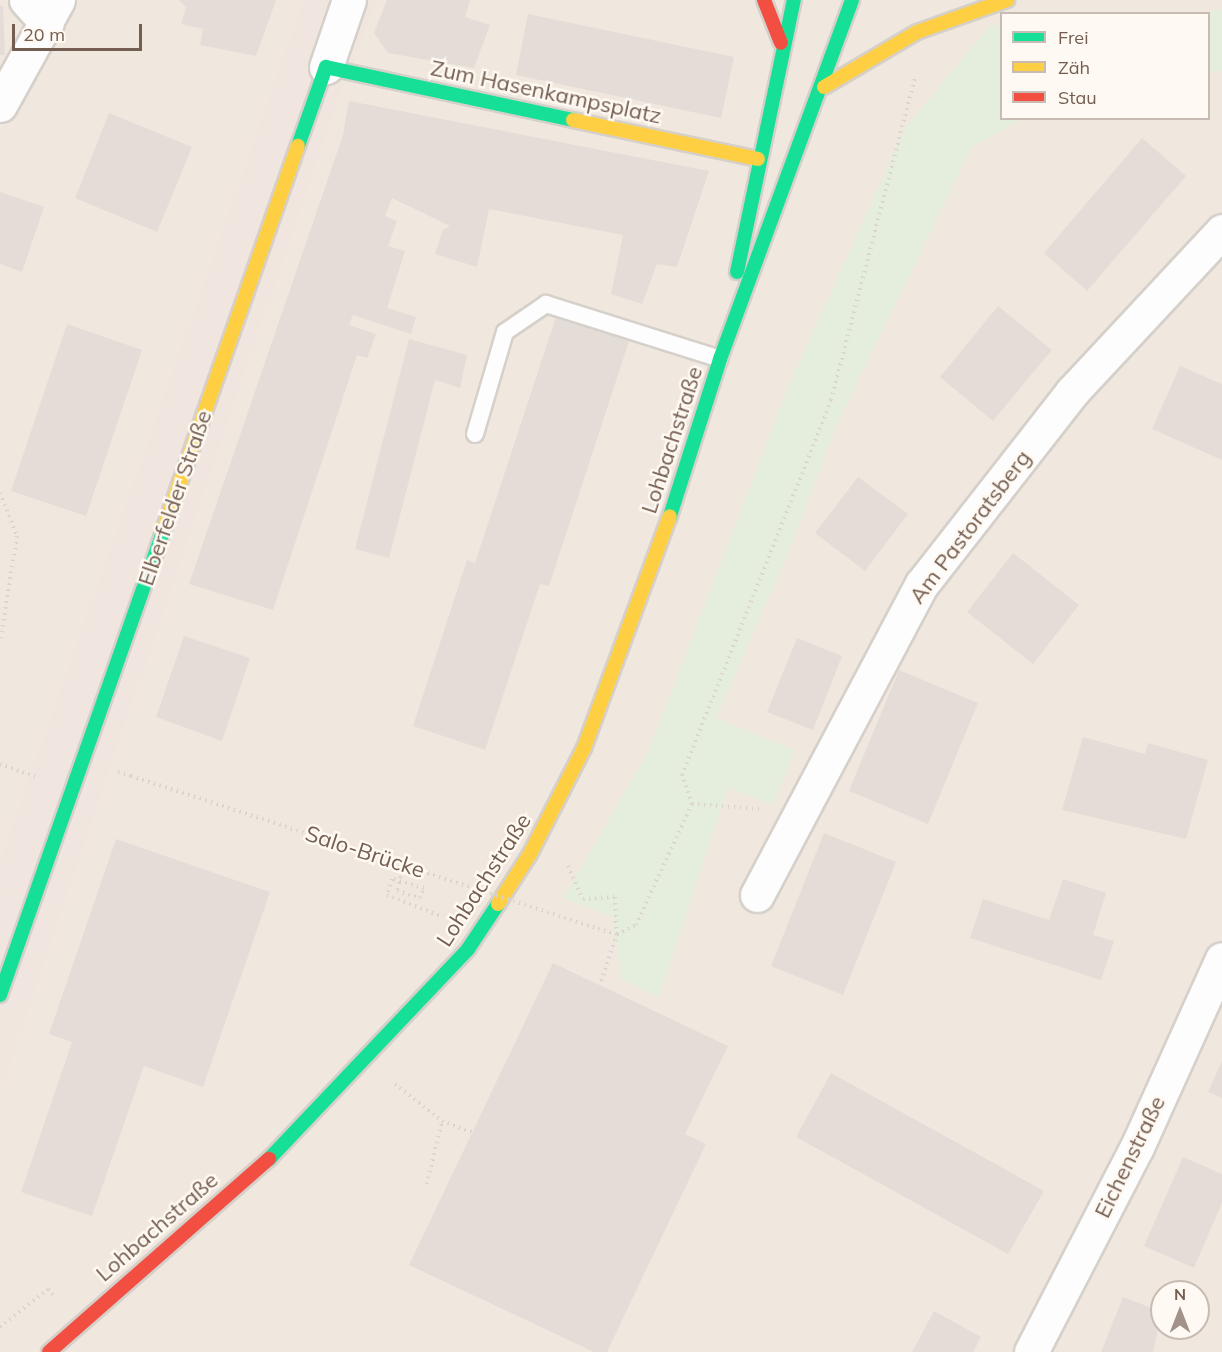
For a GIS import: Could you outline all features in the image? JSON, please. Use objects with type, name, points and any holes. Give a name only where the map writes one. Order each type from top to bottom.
[{"type":"main road","points":[[764,0],[781,43]]},
{"type":"main road","name":"Lohbachstraße","points":[[720,359],[781,43],[794,0]]},
{"type":"main road","name":"Lohbachstraße","points":[[49,1352],[300,1132],[366,1062],[481,931],[530,854],[584,748],[653,568],[720,359],[824,87],[852,0]]},
{"type":"main road","points":[[824,87],[917,32],[1007,0]]},
{"type":"main road","name":"Zum Hasenkampsplatz","points":[[326,67],[758,159]]},
{"type":"main road","name":"Elberfelder Straße","points":[[0,995],[326,67]]},
{"type":"street","name":"Elberfelder Straße","points":[[326,67],[349,0]]},
{"type":"street","points":[[0,105],[44,8]]},
{"type":"street","name":"Am Pastoratsberg","points":[[757,895],[922,584],[1072,392],[1222,231]]},
{"type":"street","name":"Eichenstraße","points":[[1031,1352],[1137,1147],[1222,959]]},
{"type":"lane","points":[[475,434],[505,332],[546,304],[720,359]]},
{"type":"path","points":[[617,934],[636,925],[692,804],[682,775],[831,400],[915,90],[917,32]]},
{"type":"path","points":[[0,494],[17,536],[0,641]]},
{"type":"path","points":[[0,764],[30,776]]},
{"type":"path","name":"Salo-Brücke","points":[[131,776],[617,934]]},
{"type":"path","points":[[692,804],[801,812]]},
{"type":"path","points":[[404,865],[397,891],[420,898],[424,888],[392,879],[387,895],[481,931]]},
{"type":"path","points":[[572,867],[582,899],[615,897],[617,934],[600,985]]},
{"type":"path","points":[[366,1062],[442,1121],[473,1132]]},
{"type":"path","points":[[427,1184],[442,1121]]},
{"type":"shaded area","points":[[0,0],[1222,0],[1222,1352],[0,1352]]},
{"type":"shaded area","points":[[304,0],[377,0],[337,101],[1,1087],[0,862]]},
{"type":"green space","points":[[1222,10],[1222,71],[1210,72],[1210,12],[1205,12]]},
{"type":"green space","points":[[991,25],[1000,25],[1000,120],[1020,120],[972,147],[837,424],[785,561],[716,718],[795,750],[773,805],[728,788],[659,997],[621,979],[613,917],[563,898],[649,750],[788,387],[906,126]]},
{"type":"building","points":[[179,0],[276,0],[256,56],[200,45],[203,29],[181,24],[186,7]]},
{"type":"building","points":[[387,0],[470,0],[465,17],[490,25],[474,68],[388,53],[374,33]]},
{"type":"building","points":[[0,6],[3,6],[5,55],[0,55]]},
{"type":"building","points":[[528,14],[734,57],[721,118],[516,75]]},
{"type":"building","points":[[349,101],[709,171],[677,267],[657,264],[642,304],[611,294],[623,235],[489,209],[477,267],[435,254],[443,230],[450,226],[392,198],[385,216],[397,221],[388,246],[405,251],[387,308],[416,317],[411,334],[353,315],[349,325],[376,334],[367,358],[357,355],[273,610],[189,584],[343,135]]},
{"type":"building","points":[[109,113],[192,147],[157,232],[75,198]]},
{"type":"building","points":[[1142,138],[1186,176],[1087,291],[1044,253]]},
{"type":"building","points":[[0,192],[44,207],[22,272],[0,264]]},
{"type":"building","points":[[998,306],[1052,350],[993,421],[940,377]]},
{"type":"building","points":[[557,314],[630,338],[549,586],[540,584],[485,750],[413,726],[467,560],[475,563]]},
{"type":"building","points":[[67,324],[142,350],[86,516],[11,491]]},
{"type":"building","points":[[409,339],[467,355],[460,388],[435,380],[389,558],[355,549]]},
{"type":"building","points":[[1180,366],[1222,384],[1222,460],[1152,429]]},
{"type":"building","points":[[858,477],[908,514],[865,571],[815,533]]},
{"type":"building","points":[[1013,553],[1079,605],[1033,664],[967,612]]},
{"type":"building","points":[[184,636],[250,658],[222,741],[156,717]]},
{"type":"building","points":[[797,638],[842,656],[813,730],[767,712]]},
{"type":"building","points":[[899,670],[978,703],[928,824],[849,791]]},
{"type":"building","points":[[1083,737],[1145,754],[1148,743],[1208,760],[1186,839],[1062,810]]},
{"type":"building","points":[[824,833],[896,862],[843,995],[771,966]]},
{"type":"building","points":[[116,839],[270,892],[203,1087],[144,1066],[92,1216],[21,1192],[72,1042],[49,1034]]},
{"type":"building","points":[[1063,879],[1106,893],[1093,935],[1114,941],[1101,980],[970,938],[983,899],[1049,920]]},
{"type":"building","points":[[553,963],[728,1046],[685,1134],[706,1144],[607,1352],[594,1352],[409,1265]]},
{"type":"building","points":[[1222,1061],[1222,1098],[1208,1092]]},
{"type":"building","points":[[831,1073],[1044,1191],[1008,1254],[796,1137]]},
{"type":"building","points":[[1183,1157],[1222,1174],[1222,1203],[1194,1268],[1144,1246]]},
{"type":"building","points":[[1123,1297],[1150,1307],[1150,1340],[1156,1340],[1153,1352],[1101,1352]]},
{"type":"building","points":[[934,1311],[981,1337],[973,1352],[912,1352]]},
{"type":"traffic: fast","points":[[737,272],[794,0]]},
{"type":"traffic: fast","points":[[670,516],[720,359],[852,0]]},
{"type":"traffic: fast","points":[[298,146],[326,67],[573,120]]},
{"type":"traffic: fast","points":[[0,995],[164,528]]},
{"type":"traffic: fast","points":[[269,1159],[468,949],[498,904]]},
{"type":"traffic: slow","points":[[824,87],[917,32],[1007,0]]},
{"type":"traffic: slow","points":[[573,120],[758,159]]},
{"type":"traffic: slow","points":[[164,528],[298,146]]},
{"type":"traffic: slow","points":[[498,904],[530,854],[584,748],[670,516]]},
{"type":"traffic: jam","points":[[764,0],[781,43]]},
{"type":"traffic: jam","points":[[49,1352],[269,1159]]}]
